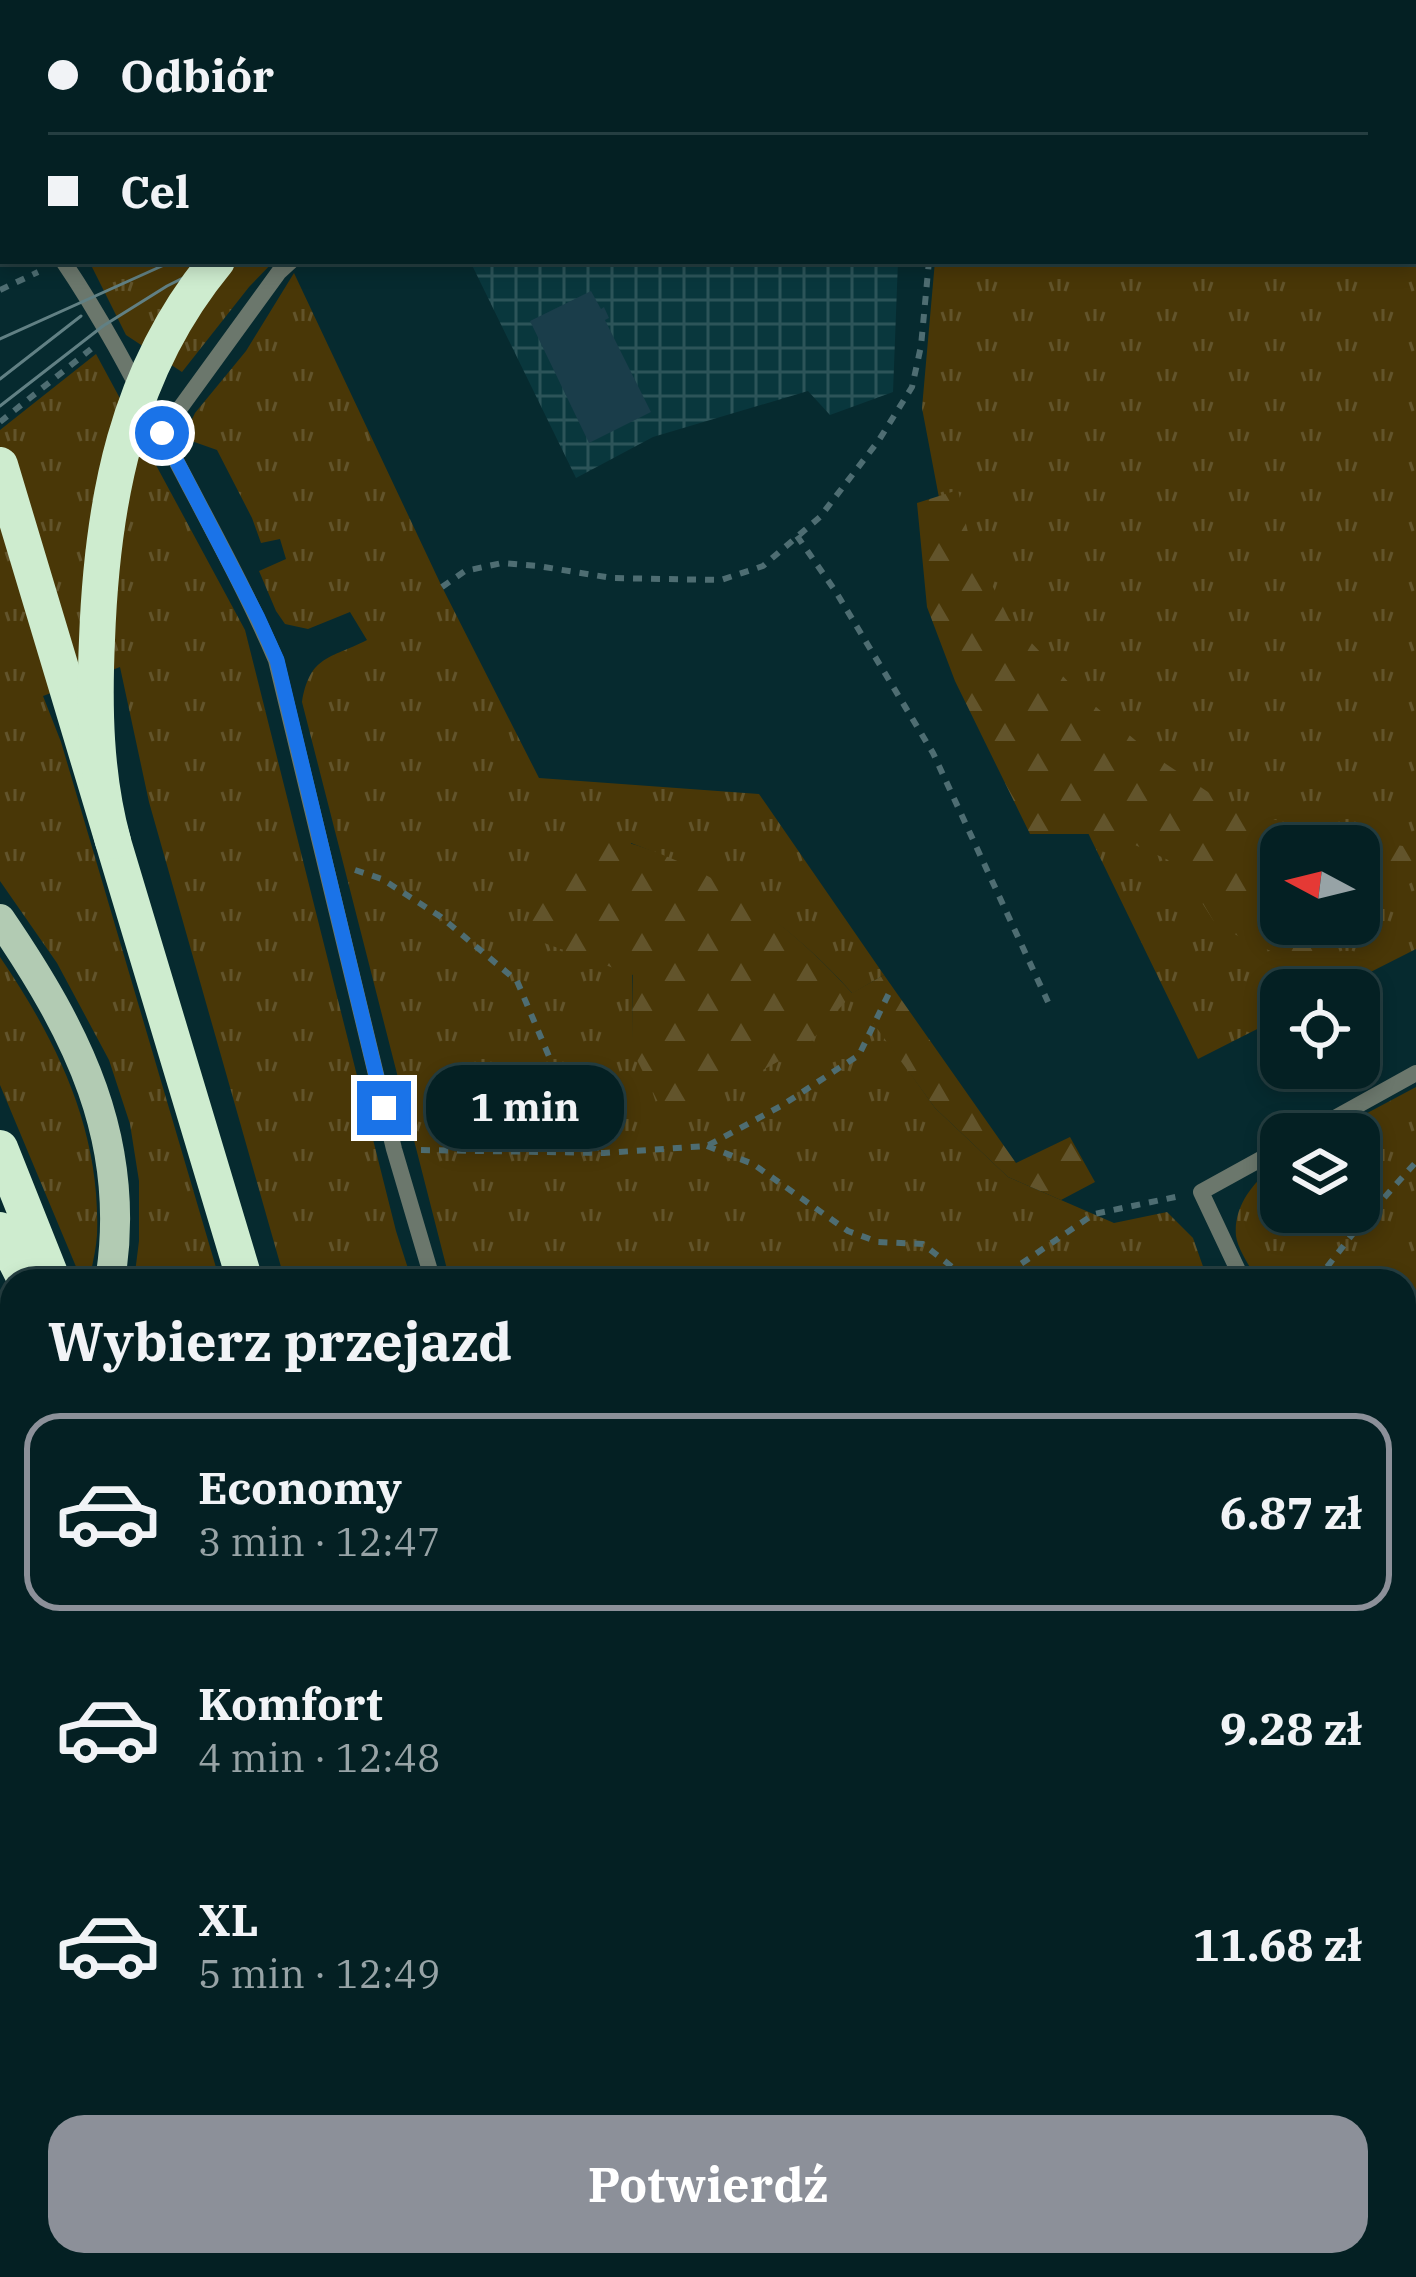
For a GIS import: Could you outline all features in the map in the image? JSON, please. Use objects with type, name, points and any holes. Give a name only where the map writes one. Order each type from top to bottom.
[{"type":"highway","points":[[113,841],[99,770],[96,703],[108,507],[124,437],[152,370],[188,303],[216,264]]},
{"type":"highway","points":[[0,465],[241,1269]]},
{"type":"highway","points":[[0,1148],[48,1269]]},
{"type":"highway","points":[[0,1230],[20,1269]]},
{"type":"main road","points":[[0,919],[45,989],[97,1100],[115,1171],[112,1269]]},
{"type":"lane","points":[[66,264],[162,433],[277,660],[394,1149],[429,1269]]},
{"type":"lane","points":[[162,433],[288,264]]},
{"type":"lane","points":[[1344,1113],[1416,1073]]},
{"type":"lane","points":[[1237,1269],[1201,1192],[1260,1160]]},
{"type":"path","points":[[0,290],[57,264]]},
{"type":"path","points":[[442,587],[465,572],[502,563],[612,578],[721,580],[763,566],[820,517],[879,440],[912,387],[928,264]]},
{"type":"path","points":[[0,422],[108,335]]},
{"type":"path","points":[[797,536],[933,753],[1048,1002]]},
{"type":"path","points":[[322,859],[382,879],[441,917],[517,982],[579,1127],[604,1153]]},
{"type":"path","points":[[394,1149],[604,1153],[707,1146],[782,1106],[859,1055],[891,989]]},
{"type":"path","points":[[707,1146],[752,1164],[848,1231],[878,1242],[923,1244],[955,1269]]},
{"type":"path","points":[[1325,1269],[1416,1162]]},
{"type":"path","points":[[1013,1269],[1094,1214],[1201,1192]]},
{"type":"shaded area","points":[[471,264],[898,264],[893,392],[830,415],[808,391],[653,437],[576,478]]},
{"type":"green space","points":[[90,264],[271,264],[182,372],[126,335]]},
{"type":"green space","points":[[935,264],[1416,264],[1416,949],[1376,969],[1260,969],[1260,1028],[1198,1059],[948,545],[922,408]]},
{"type":"green space","points":[[294,273],[442,587],[539,778],[759,794],[884,975],[853,993],[935,1108],[1008,1177],[1114,1223],[1167,1212],[1193,1238],[1204,1269],[447,1269],[302,702],[316,667],[367,640],[350,612],[308,629],[285,624],[259,571],[286,559],[280,539],[261,543],[217,450],[183,438],[195,413],[246,351]],"holes":[[[631,843],[693,870],[778,924],[852,993],[633,1050]]]},
{"type":"green space","points":[[96,354],[245,630],[408,1269],[282,1269],[149,802],[120,667],[43,696],[61,742],[216,1269],[136,1269],[139,1181],[130,1124],[109,1060],[57,963],[0,881],[0,430]]},
{"type":"green space","points":[[958,490],[970,541],[1009,619],[1076,690],[1154,756],[1232,808],[1294,825],[1260,825],[1260,945],[1332,945],[1318,962],[1285,957],[1247,941],[1215,923],[1177,864],[1135,845],[1104,834],[1030,834],[955,681],[927,607],[917,503]]},
{"type":"green space","points":[[580,837],[636,845],[697,870],[780,925],[852,993],[884,975],[1016,1163],[1070,1137],[1095,1182],[1061,1200],[1008,1177],[935,1108],[852,994],[808,1045],[696,1107],[660,1106],[632,1050],[633,975],[533,939],[528,885]]},
{"type":"green space","points":[[1380,842],[1416,848],[1413,882],[1380,897]]},
{"type":"green space","points":[[0,957],[57,1054],[83,1123],[96,1196],[97,1235],[91,1269],[77,1269],[0,1085]]},
{"type":"green space","points":[[1416,1087],[1416,1269],[1251,1269],[1236,1236],[1238,1213],[1260,1179],[1260,1233],[1380,1233],[1380,1113],[1367,1113]]},
{"type":"building","points":[[591,291],[604,307],[609,318],[605,320],[651,412],[589,443],[530,321]]},
{"type":"tram line","points":[[0,339],[166,264]]},
{"type":"tram line","points":[[0,406],[103,326],[211,264]]},
{"type":"tram line","points":[[0,379],[81,316]]},
{"type":"route","points":[[162,433],[277,660],[384,1108]]}]
